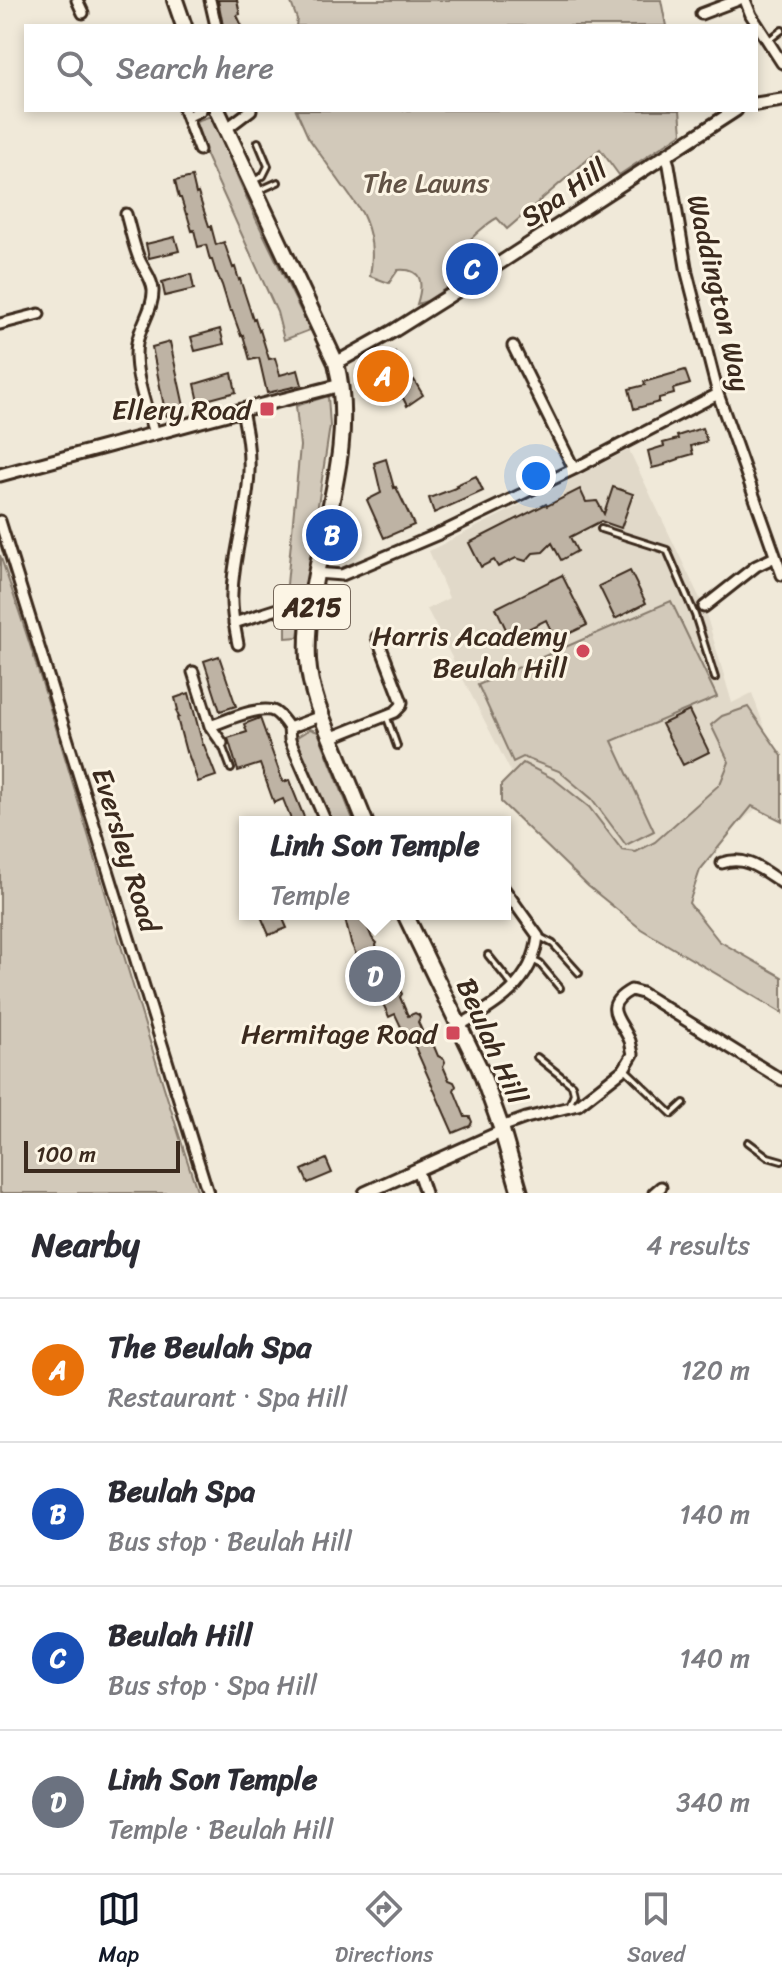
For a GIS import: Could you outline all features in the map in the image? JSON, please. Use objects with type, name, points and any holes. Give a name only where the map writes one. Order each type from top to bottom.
[{"type":"main road","points":[[175,0],[183,24]]},
{"type":"main road","name":"A215","points":[[218,112],[336,363],[341,385],[342,421],[338,462],[316,573],[308,660],[321,716],[362,816]]},
{"type":"main road","name":"Beulah Hill","points":[[408,920],[480,1069],[502,1129],[520,1193]]},
{"type":"street","points":[[77,0],[83,13]]},
{"type":"street","points":[[210,0],[216,24]]},
{"type":"street","points":[[701,14],[738,0]]},
{"type":"street","points":[[745,0],[757,24]]},
{"type":"street","points":[[758,25],[782,63]]},
{"type":"street","points":[[758,104],[782,100]]},
{"type":"street","points":[[226,129],[248,112]]},
{"type":"street","name":"Spa Hill","points":[[336,363],[408,322],[733,112]]},
{"type":"street","points":[[185,113],[199,150]]},
{"type":"street","name":"Waddington Way","points":[[666,156],[687,273],[718,394],[782,575]]},
{"type":"street","points":[[126,214],[138,258],[150,278],[153,291],[136,345],[136,363],[154,434]]},
{"type":"street","points":[[0,324],[39,314]]},
{"type":"street","points":[[513,346],[574,469]]},
{"type":"street","points":[[0,475],[341,385]]},
{"type":"street","points":[[316,573],[337,576],[441,533],[574,469],[718,394]]},
{"type":"street","points":[[238,644],[232,590],[250,469],[242,410]]},
{"type":"street","name":"Eversley Road","points":[[0,521],[208,1193]]},
{"type":"street","points":[[704,607],[756,566],[775,557]]},
{"type":"street","points":[[234,623],[281,608]]},
{"type":"street","points":[[330,738],[399,709],[402,702],[377,637]]},
{"type":"street","points":[[193,672],[210,726],[222,743]]},
{"type":"street","points":[[210,726],[261,710],[278,714],[289,728],[290,740],[323,816]]},
{"type":"street","points":[[289,728],[321,716]]},
{"type":"street","points":[[722,863],[747,861],[782,883]]},
{"type":"street","points":[[458,1026],[493,1006],[515,988],[528,971],[538,936],[511,898]]},
{"type":"street","points":[[365,1193],[526,1118],[578,1105],[624,1069],[633,1054],[614,1015],[620,996],[631,990],[642,993],[782,1080]]},
{"type":"street","points":[[417,1169],[425,1193]]},
{"type":"lane","points":[[769,40],[782,30]]},
{"type":"lane","points":[[254,187],[268,166],[258,142]]},
{"type":"lane","points":[[254,187],[278,182]]},
{"type":"lane","points":[[601,529],[667,550],[695,615],[715,678]]},
{"type":"lane","points":[[695,615],[704,607]]},
{"type":"lane","points":[[387,716],[397,746]]},
{"type":"lane","points":[[222,743],[231,769]]},
{"type":"lane","points":[[538,936],[553,944],[579,973]]},
{"type":"lane","points":[[488,955],[515,988]]},
{"type":"lane","points":[[532,960],[540,964],[560,988]]},
{"type":"lane","points":[[537,1057],[572,1085],[574,1093],[568,1108]]},
{"type":"lane","points":[[624,1069],[672,1114],[684,1103]]},
{"type":"lane","points":[[748,1142],[768,1157],[782,1161]]},
{"type":"shaded area","name":"Harris Academy Beulah Hill","points":[[629,450],[704,607],[732,703],[752,693],[782,776],[782,785],[635,918],[530,809],[427,609],[449,598],[429,551]]},
{"type":"green space","points":[[290,0],[661,0],[666,24],[296,24]]},
{"type":"green space","name":"The Lawns","points":[[297,112],[680,112],[682,133],[619,175],[600,149],[507,229],[497,218],[484,227],[467,243],[463,252],[463,262],[469,273],[427,301],[417,304],[420,279],[413,272],[398,270],[389,283],[370,276],[371,244],[362,213],[308,137]]},
{"type":"green space","points":[[211,116],[256,219],[310,330],[284,340],[277,312],[193,122]]},
{"type":"green space","points":[[328,396],[330,426],[298,637],[286,638],[286,595],[300,446],[296,406]]},
{"type":"green space","points":[[0,555],[52,714],[147,1034],[198,1193],[0,1193]]},
{"type":"green space","points":[[671,601],[717,697],[612,741],[654,831],[626,845],[592,799],[559,771],[523,757],[513,762],[478,685]]},
{"type":"green space","points":[[748,707],[782,756],[782,821],[752,806],[700,870],[689,903],[719,941],[782,977],[782,1013],[641,929],[588,886],[501,802],[501,785],[523,763],[554,779],[589,807],[622,850],[636,852],[655,842],[720,784],[729,762],[711,725],[722,716]]},
{"type":"green space","points":[[310,729],[318,732],[352,816],[329,816],[297,737]]},
{"type":"building","points":[[218,0],[237,0],[240,14],[237,15],[241,24],[223,24]]},
{"type":"building","points":[[192,177],[216,245],[224,242],[235,267],[269,359],[275,358],[280,375],[298,370],[302,385],[267,393],[259,358],[250,360],[206,245],[198,247],[194,230],[179,198],[175,181]]},
{"type":"building","points":[[175,237],[179,251],[149,258],[146,244]]},
{"type":"building","points":[[191,274],[194,289],[165,296],[162,282]]},
{"type":"building","points":[[220,329],[224,344],[195,351],[191,337]]},
{"type":"building","points":[[170,342],[185,411],[166,416],[152,347]]},
{"type":"building","points":[[395,352],[402,365],[391,372],[389,385],[403,387],[414,380],[423,395],[407,406],[403,398],[388,395],[388,389],[381,388],[381,383],[375,382],[378,363]]},
{"type":"building","points":[[685,370],[690,384],[673,389],[674,394],[659,398],[659,402],[634,409],[629,389]]},
{"type":"building","points":[[232,373],[236,392],[199,402],[195,384]]},
{"type":"building","points":[[702,428],[707,441],[691,446],[693,454],[652,468],[648,451],[678,439],[677,436]]},
{"type":"building","points":[[386,459],[394,488],[414,525],[384,538],[367,500],[381,493],[374,463]]},
{"type":"building","points":[[476,476],[483,491],[434,513],[429,498]]},
{"type":"building","points":[[613,487],[633,494],[621,528],[601,521],[570,537],[577,551],[561,560],[552,543],[543,552],[533,553],[526,561],[516,558],[498,567],[494,560],[481,567],[469,543],[580,489],[586,502],[597,501],[604,514]]},
{"type":"building","points":[[630,571],[646,603],[615,619],[599,586]]},
{"type":"building","points":[[562,575],[587,625],[556,640],[546,620],[510,638],[496,608]]},
{"type":"building","points":[[219,656],[236,706],[220,711],[204,661]]},
{"type":"building","points":[[189,693],[203,745],[216,776],[198,782],[186,752],[176,711],[175,698]]},
{"type":"building","points":[[689,711],[709,752],[683,765],[662,724]]},
{"type":"building","points":[[260,718],[283,782],[289,780],[304,816],[290,816],[283,799],[274,803],[260,764],[238,771],[228,738],[247,732],[244,724]]},
{"type":"building","points":[[263,920],[284,920],[287,928],[269,935]]},
{"type":"building","points":[[345,920],[364,920],[370,924],[368,928],[377,943],[387,974],[393,975],[390,980],[393,987],[400,990],[408,1016],[419,1015],[418,1022],[425,1037],[433,1036],[433,1044],[438,1056],[444,1059],[443,1066],[449,1080],[456,1086],[454,1090],[465,1117],[470,1117],[470,1126],[453,1133],[412,1040],[408,1042],[395,1014],[389,1017],[376,988],[366,992],[357,970],[362,968]]},
{"type":"building","points":[[326,1159],[332,1173],[308,1183],[302,1170]]},
{"type":"place","name":"Beulah Hill","points":[[472,269]]},
{"type":"place","name":"The Beulah Spa","points":[[383,376]]},
{"type":"place","name":"Ellery Road","points":[[267,409]]},
{"type":"place","name":"Beulah Spa","points":[[332,535]]},
{"type":"place","name":"Harris Academy Beulah Hill","points":[[583,651]]},
{"type":"place","name":"Linh Son Temple","points":[[375,976]]},
{"type":"place","name":"Hermitage Road","points":[[453,1033]]}]
